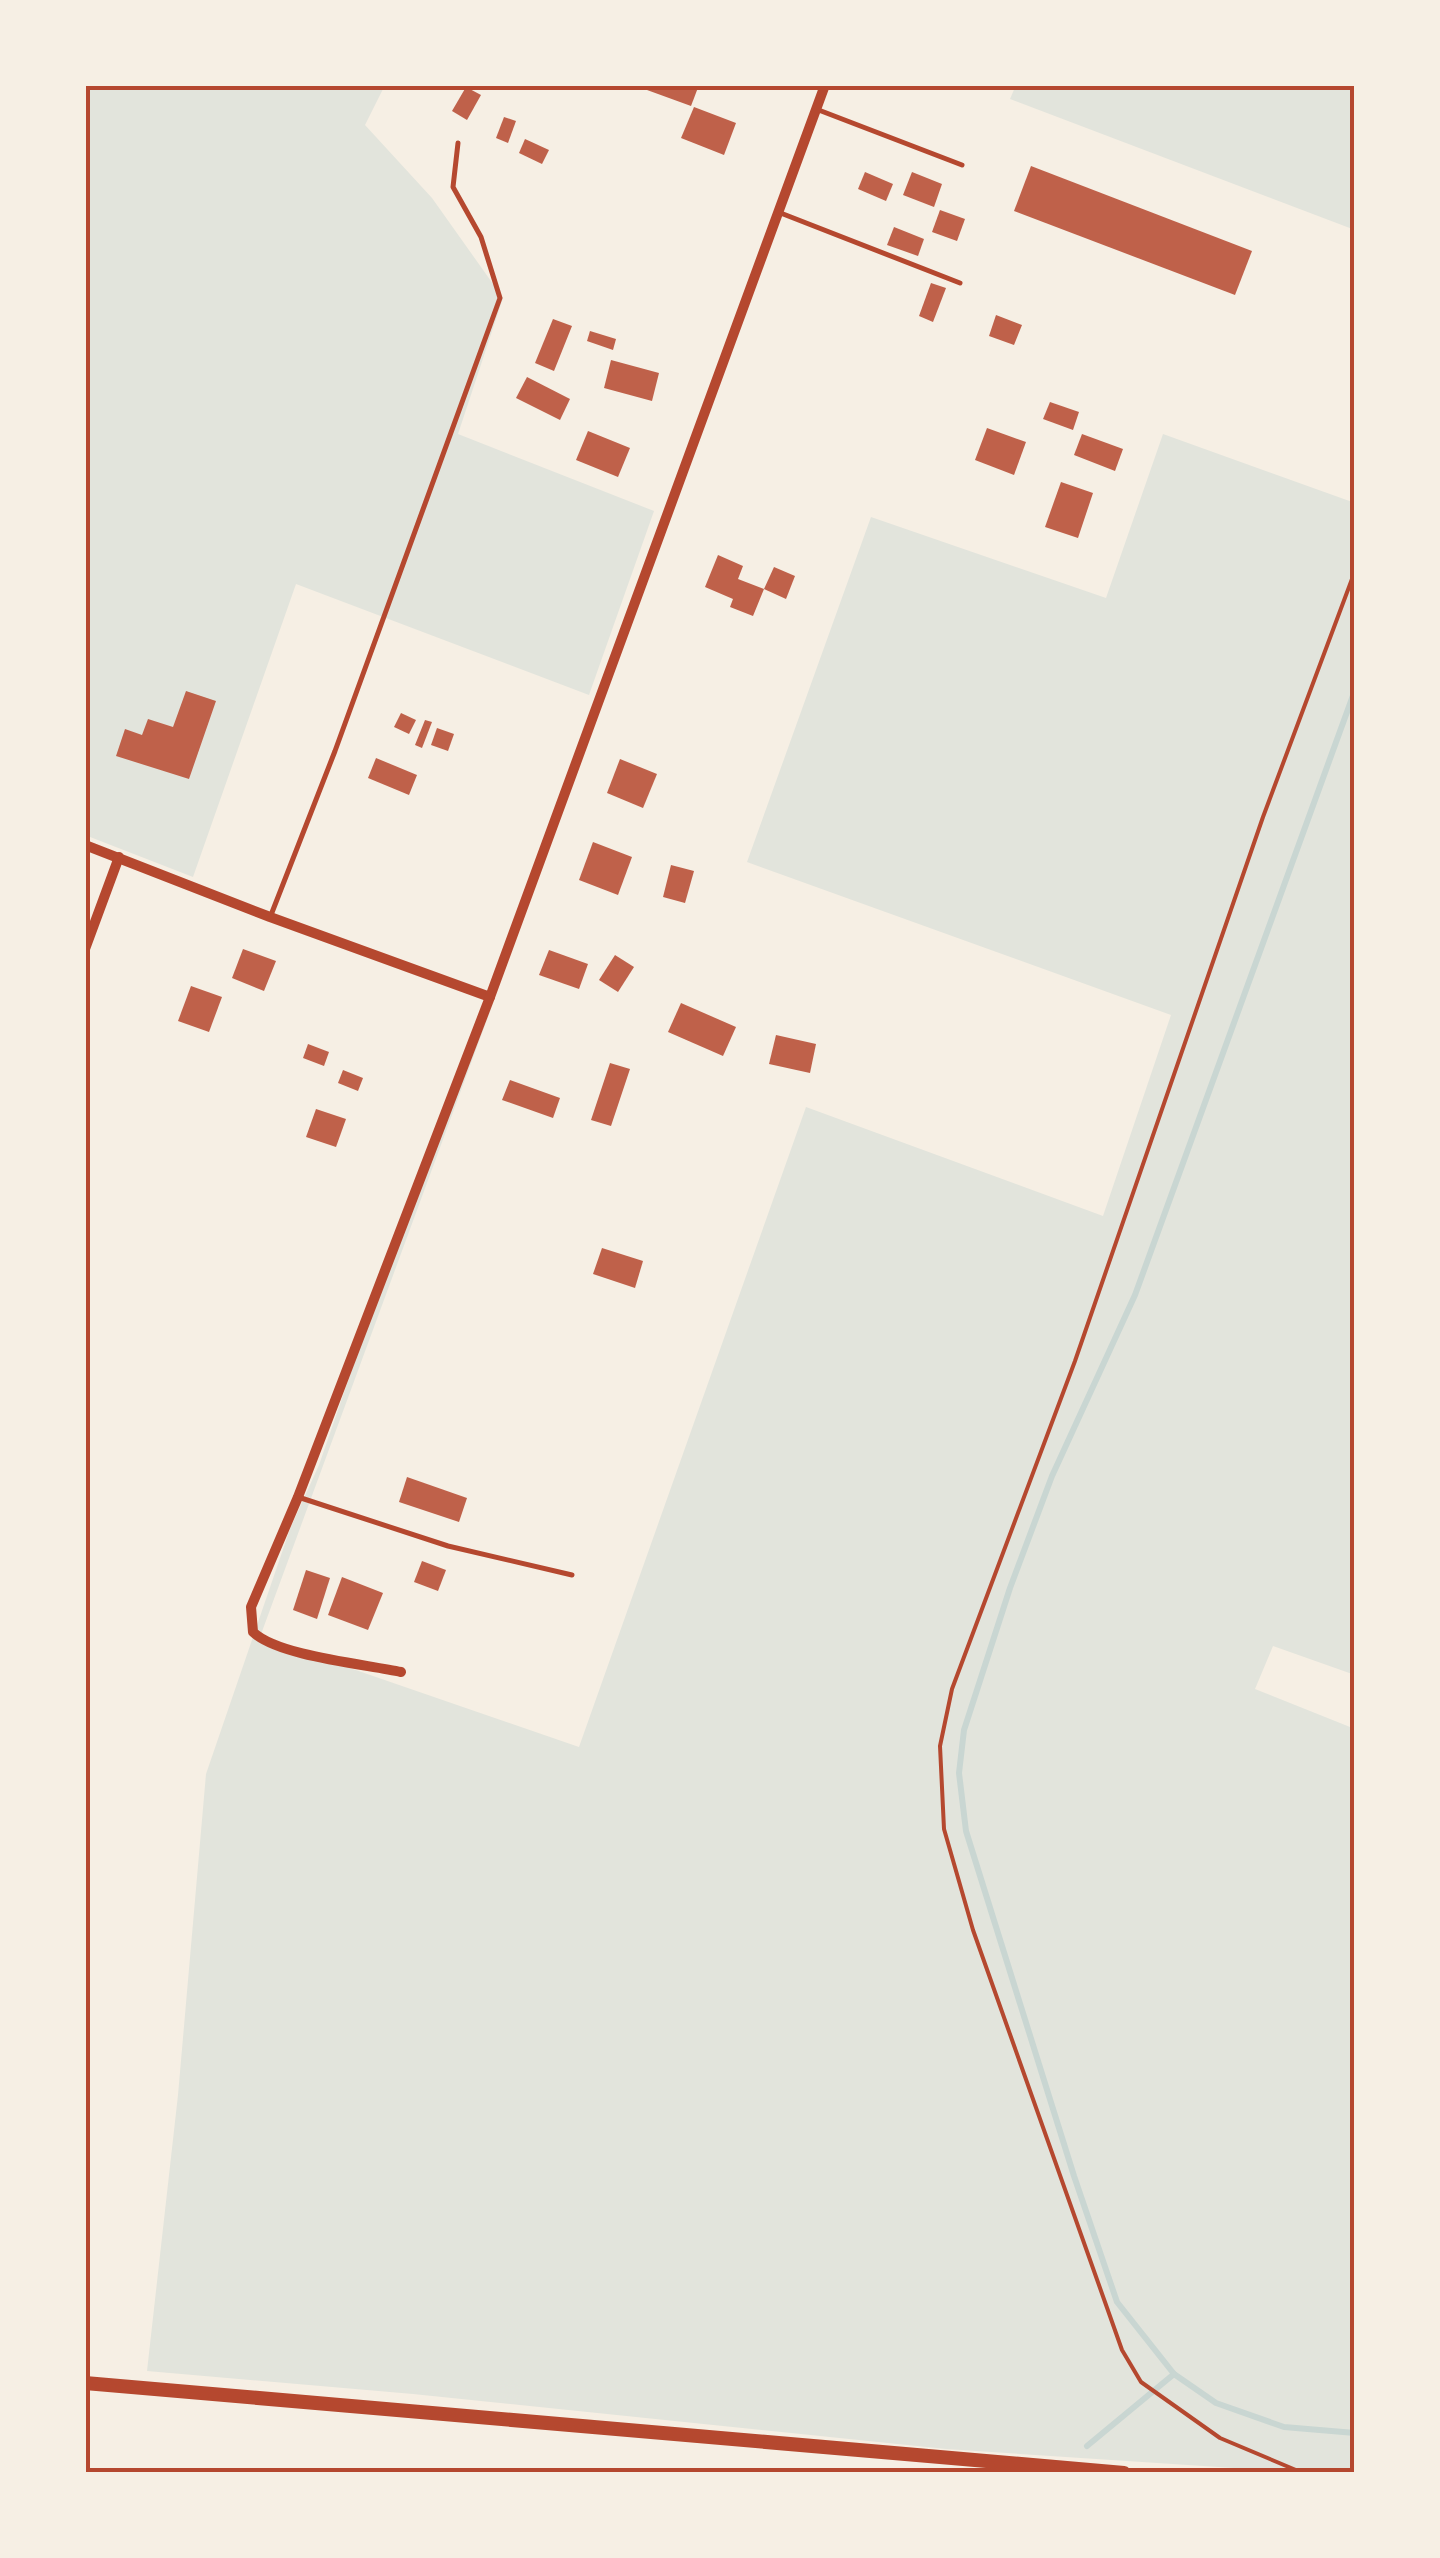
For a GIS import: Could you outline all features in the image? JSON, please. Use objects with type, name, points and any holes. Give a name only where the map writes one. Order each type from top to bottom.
[{"type":"street","points":[[401,1672],[291,1651],[264,1642],[253,1632],[252,1608],[490,997],[825,85]]},
{"type":"street","points":[[85,845],[490,997]]},
{"type":"street","points":[[85,949],[119,857]]},
{"type":"street","points":[[85,2383],[1124,2473]]},
{"type":"lane","points":[[816,108],[962,165]]},
{"type":"lane","points":[[270,917],[335,752],[500,298],[481,237],[453,187],[458,143]]},
{"type":"lane","points":[[778,212],[960,283]]},
{"type":"lane","points":[[298,1497],[448,1546],[572,1576]]},
{"type":"path","points":[[1303,2473],[1220,2438],[1140,2382],[1122,2350],[973,1930],[944,1829],[940,1746],[952,1689],[1075,1361],[1263,817],[1355,571]]},
{"type":"shaded area","points":[[85,85],[385,85],[365,125],[432,198],[503,298],[458,434],[654,511],[589,695],[296,584],[193,877],[85,835]]},
{"type":"shaded area","points":[[1016,85],[1355,85],[1355,230],[1010,99]]},
{"type":"shaded area","points":[[1163,434],[1355,503],[1355,1675],[1273,1646],[1255,1689],[1355,1729],[1355,2473],[946,2449],[147,2371],[178,2095],[206,1774],[290,1529],[319,1465],[367,1326],[495,998],[260,1637],[579,1747],[806,1107],[1103,1216],[1171,1015],[747,862],[871,517],[1106,598]]},
{"type":"building","points":[[648,85],[699,85],[691,106],[647,90]]},
{"type":"building","points":[[466,87],[481,95],[467,120],[452,111]]},
{"type":"building","points":[[694,107],[736,123],[724,155],[681,138]]},
{"type":"building","points":[[504,117],[516,121],[508,143],[496,138]]},
{"type":"building","points":[[525,139],[549,150],[542,164],[519,153]]},
{"type":"building","points":[[1031,166],[1252,251],[1235,295],[1014,211]]},
{"type":"building","points":[[865,172],[893,184],[886,201],[858,189]]},
{"type":"building","points":[[912,172],[942,184],[934,207],[903,195]]},
{"type":"building","points":[[940,210],[965,219],[957,241],[932,232]]},
{"type":"building","points":[[894,227],[924,239],[918,256],[887,245]]},
{"type":"building","points":[[931,283],[946,288],[933,322],[919,316]]},
{"type":"building","points":[[996,315],[1022,325],[1014,345],[989,336]]},
{"type":"building","points":[[553,319],[572,326],[554,371],[535,363]]},
{"type":"building","points":[[590,331],[616,339],[613,350],[587,341]]},
{"type":"building","points":[[611,360],[659,373],[652,401],[604,388]]},
{"type":"building","points":[[527,377],[570,399],[560,420],[516,398]]},
{"type":"building","points":[[1050,402],[1079,412],[1073,430],[1043,419]]},
{"type":"building","points":[[987,428],[1026,442],[1014,475],[975,460]]},
{"type":"building","points":[[588,431],[630,448],[618,477],[576,460]]},
{"type":"building","points":[[1082,434],[1123,449],[1115,471],[1074,455]]},
{"type":"building","points":[[1061,482],[1093,493],[1078,538],[1045,527]]},
{"type":"building","points":[[718,555],[743,566],[738,579],[764,589],[753,616],[730,607],[733,599],[705,587]]},
{"type":"building","points":[[774,567],[795,576],[786,599],[764,589]]},
{"type":"building","points":[[186,691],[216,701],[189,779],[116,756],[125,729],[142,735],[148,719],[173,727]]},
{"type":"building","points":[[401,713],[416,720],[409,734],[394,727]]},
{"type":"building","points":[[425,720],[432,722],[422,748],[415,745]]},
{"type":"building","points":[[437,728],[454,734],[448,751],[431,745]]},
{"type":"building","points":[[376,758],[417,775],[409,795],[368,778]]},
{"type":"building","points":[[620,759],[657,774],[643,808],[607,793]]},
{"type":"building","points":[[593,842],[632,857],[618,895],[579,880]]},
{"type":"building","points":[[671,865],[694,871],[685,903],[663,897]]},
{"type":"building","points":[[243,949],[276,961],[264,991],[232,978]]},
{"type":"building","points":[[549,950],[588,964],[579,989],[539,975]]},
{"type":"building","points":[[615,955],[634,967],[618,992],[599,980]]},
{"type":"building","points":[[191,986],[222,997],[209,1032],[178,1021]]},
{"type":"building","points":[[681,1003],[736,1027],[723,1056],[668,1032]]},
{"type":"building","points":[[776,1035],[816,1044],[810,1073],[769,1064]]},
{"type":"building","points":[[308,1044],[329,1052],[324,1066],[303,1058]]},
{"type":"building","points":[[610,1063],[630,1069],[611,1126],[591,1120]]},
{"type":"building","points":[[343,1070],[363,1078],[358,1091],[338,1083]]},
{"type":"building","points":[[510,1080],[560,1098],[553,1118],[502,1100]]},
{"type":"building","points":[[316,1109],[346,1119],[336,1147],[306,1137]]},
{"type":"building","points":[[602,1248],[643,1261],[635,1288],[593,1274]]},
{"type":"building","points":[[407,1477],[467,1498],[459,1522],[399,1502]]},
{"type":"building","points":[[422,1561],[446,1570],[438,1591],[414,1582]]},
{"type":"building","points":[[306,1570],[330,1578],[317,1619],[293,1610]]},
{"type":"building","points":[[342,1577],[383,1593],[368,1630],[328,1615]]},
{"type":"waterway","points":[[1355,690],[1135,1295],[1052,1476],[1010,1588],[964,1730],[959,1773],[966,1831],[1117,2302],[1174,2374],[1216,2403],[1284,2427],[1355,2433]]},
{"type":"waterway","points":[[1087,2446],[1174,2374]]}]
